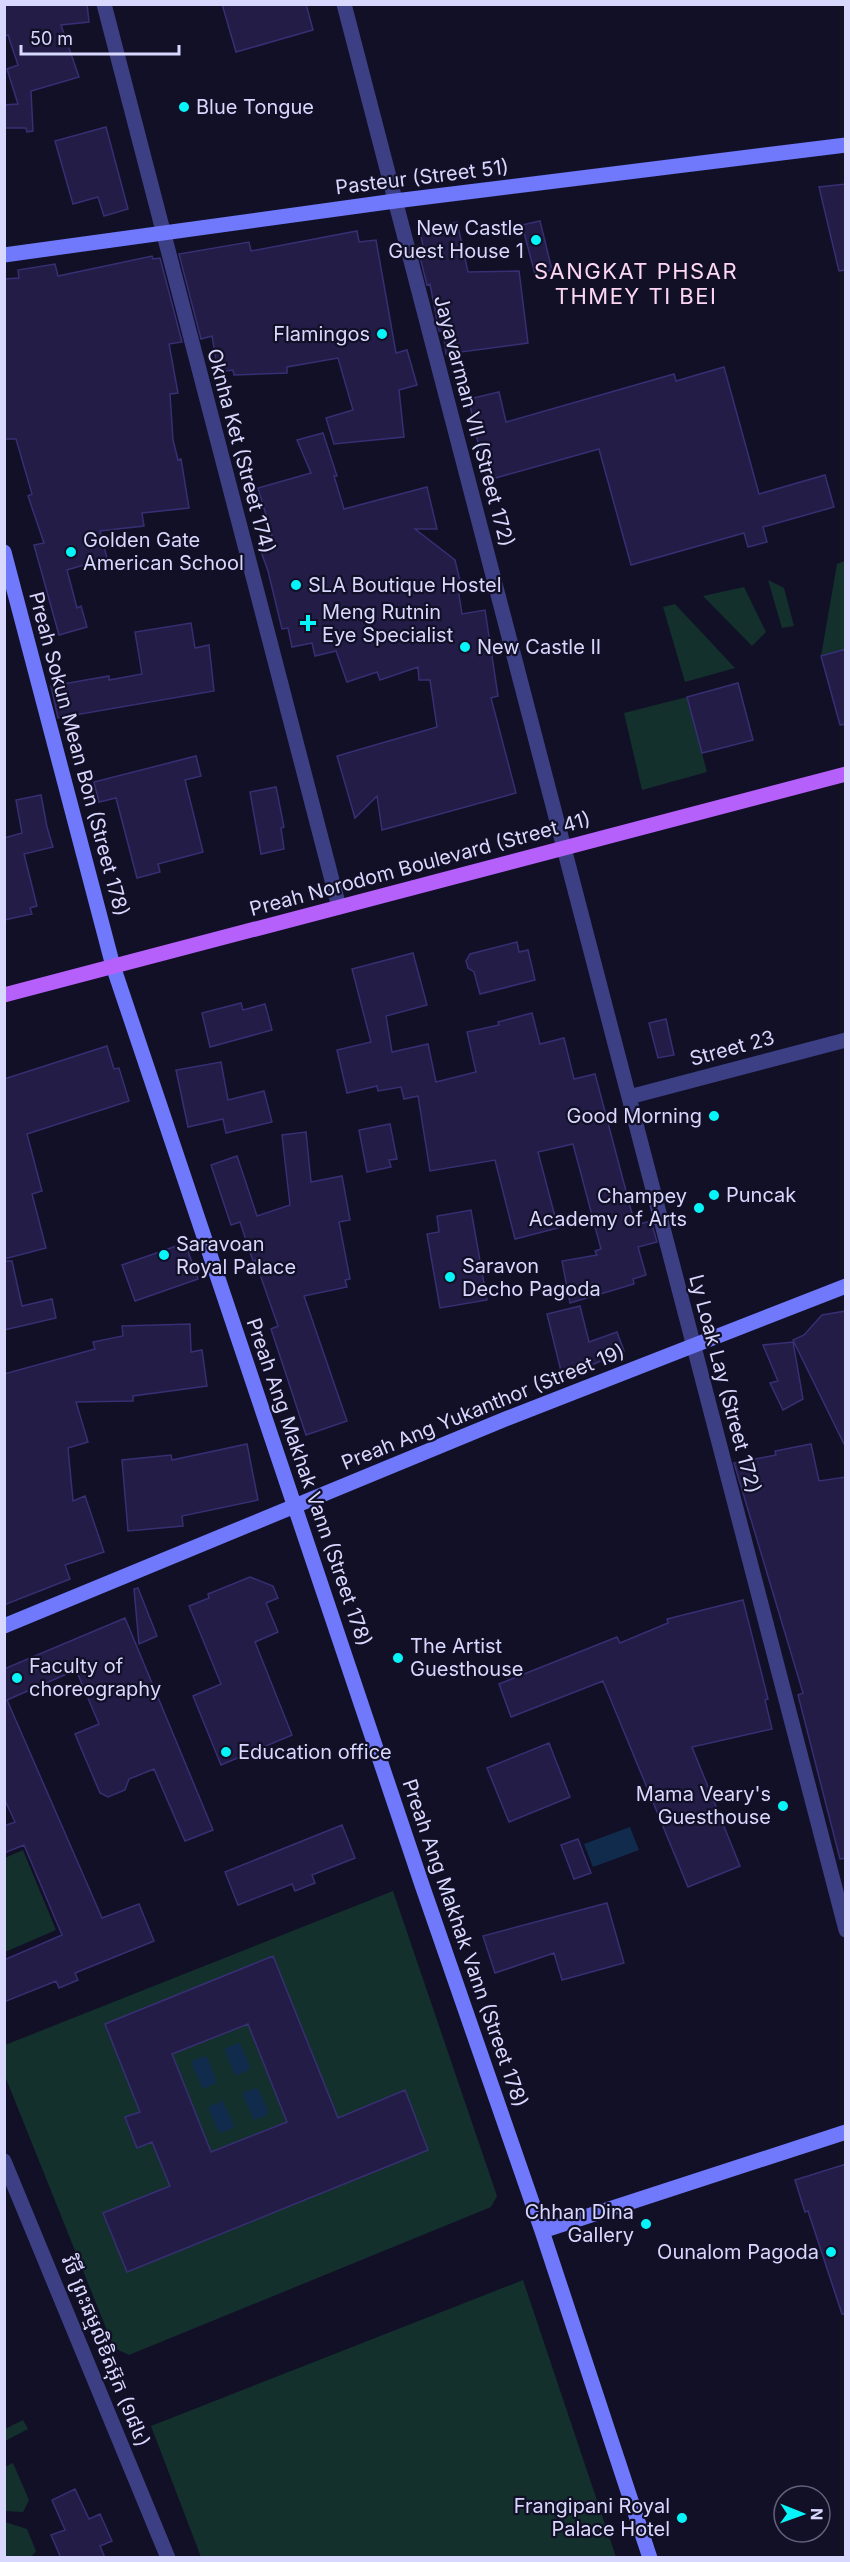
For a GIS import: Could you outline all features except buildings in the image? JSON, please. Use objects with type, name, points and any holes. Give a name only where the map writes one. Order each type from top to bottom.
[{"type":"main road","name":"Preah Norodom Boulevard (Street 41)","points":[[4,995],[846,774]]},
{"type":"street","name":"Oknha Ket (Street 174)","points":[[104,4],[339,907]]},
{"type":"street","name":"Jayavarman VII (Street 172)","points":[[344,4],[564,848]]},
{"type":"street","name":"Pasteur (Street 51)","points":[[4,255],[395,201],[846,145]]},
{"type":"street","name":"Preah Sokun Mean Bon (Street 178)","points":[[4,552],[113,966]]},
{"type":"street","name":"Ly Loak Lay (Street 172)","points":[[564,848],[846,1930]]},
{"type":"street","name":"Preah Ang Makhak Vann (Street 178)","points":[[113,966],[419,1876],[542,2231],[650,2558]]},
{"type":"street","name":"Street 23","points":[[629,1097],[846,1040]]},
{"type":"street","name":"Preah Ang Yukanthor (Street 19)","points":[[4,1626],[295,1505],[846,1286]]},
{"type":"street","points":[[542,2231],[846,2132]]},
{"type":"street","name":"វិថី ព្រះធម្មលិខិតអ៊ុក (១៨៤)","points":[[4,2161],[168,2558]]},
{"type":"green space","points":[[845,561],[845,649],[821,656],[837,564]]},
{"type":"green space","points":[[768,580],[784,588],[794,626],[782,628]]},
{"type":"green space","points":[[744,587],[766,632],[752,646],[703,596]]},
{"type":"green space","points":[[675,604],[735,668],[685,682],[663,607]]},
{"type":"green space","points":[[687,697],[707,772],[642,790],[624,713]]},
{"type":"green space","points":[[23,1850],[56,1930],[5,1952],[5,1858]]},
{"type":"green space","points":[[393,1891],[497,2196],[491,2207],[129,2355],[114,2348],[5,2076],[5,2045]]},
{"type":"green space","points":[[523,2280],[616,2557],[201,2557],[151,2426]]},
{"type":"green space","points":[[23,2420],[28,2429],[5,2441],[5,2429]]},
{"type":"green space","points":[[13,2463],[29,2500],[23,2512],[5,2511],[5,2467]]},
{"type":"green space","points":[[5,2522],[27,2529],[36,2551],[34,2554],[22,2558],[5,2557]]},
{"type":"water","points":[[630,1827],[639,1850],[593,1867],[584,1844]]},
{"type":"water","points":[[238,2043],[250,2066],[249,2070],[237,2075],[225,2051],[226,2048]]},
{"type":"water","points":[[205,2056],[216,2083],[203,2089],[192,2061]]},
{"type":"water","points":[[256,2088],[268,2111],[267,2115],[254,2120],[243,2096],[244,2092]]},
{"type":"water","points":[[223,2101],[234,2125],[233,2128],[221,2133],[209,2110],[210,2106]]},
{"type":"place","name":"Blue Tongue","points":[[184,107]]},
{"type":"place","name":"New Castle Guest House 1","points":[[536,240]]},
{"type":"place","name":"Flamingos","points":[[382,334]]},
{"type":"place","name":"Golden Gate American School","points":[[71,552]]},
{"type":"place","name":"SLA Boutique Hostel","points":[[296,585]]},
{"type":"place","name":"Meng Rutnin Eye Specialist","points":[[308,623]]},
{"type":"place","name":"New Castle II","points":[[465,647]]},
{"type":"place","name":"Good Morning","points":[[714,1116]]},
{"type":"place","name":"Puncak","points":[[714,1195]]},
{"type":"place","name":"Champey Academy of Arts","points":[[699,1208]]},
{"type":"place","name":"Saravoan Royal Palace","points":[[164,1255]]},
{"type":"place","name":"Saravon Decho Pagoda","points":[[450,1277]]},
{"type":"place","name":"The Artist Guesthouse","points":[[398,1658]]},
{"type":"place","name":"Faculty of choreography","points":[[17,1678]]},
{"type":"place","name":"Education office","points":[[226,1752]]},
{"type":"place","name":"Mama Veary's Guesthouse","points":[[783,1806]]},
{"type":"place","name":"Chhan Dina Gallery","points":[[646,2224]]},
{"type":"place","name":"Ounalom Pagoda","points":[[831,2252]]},
{"type":"place","name":"Frangipani Royal Palace Hotel","points":[[682,2518]]},
{"type":"district","name":"SANGKAT PHSAR THMEY TI BEI","points":[[636,284]]}]
